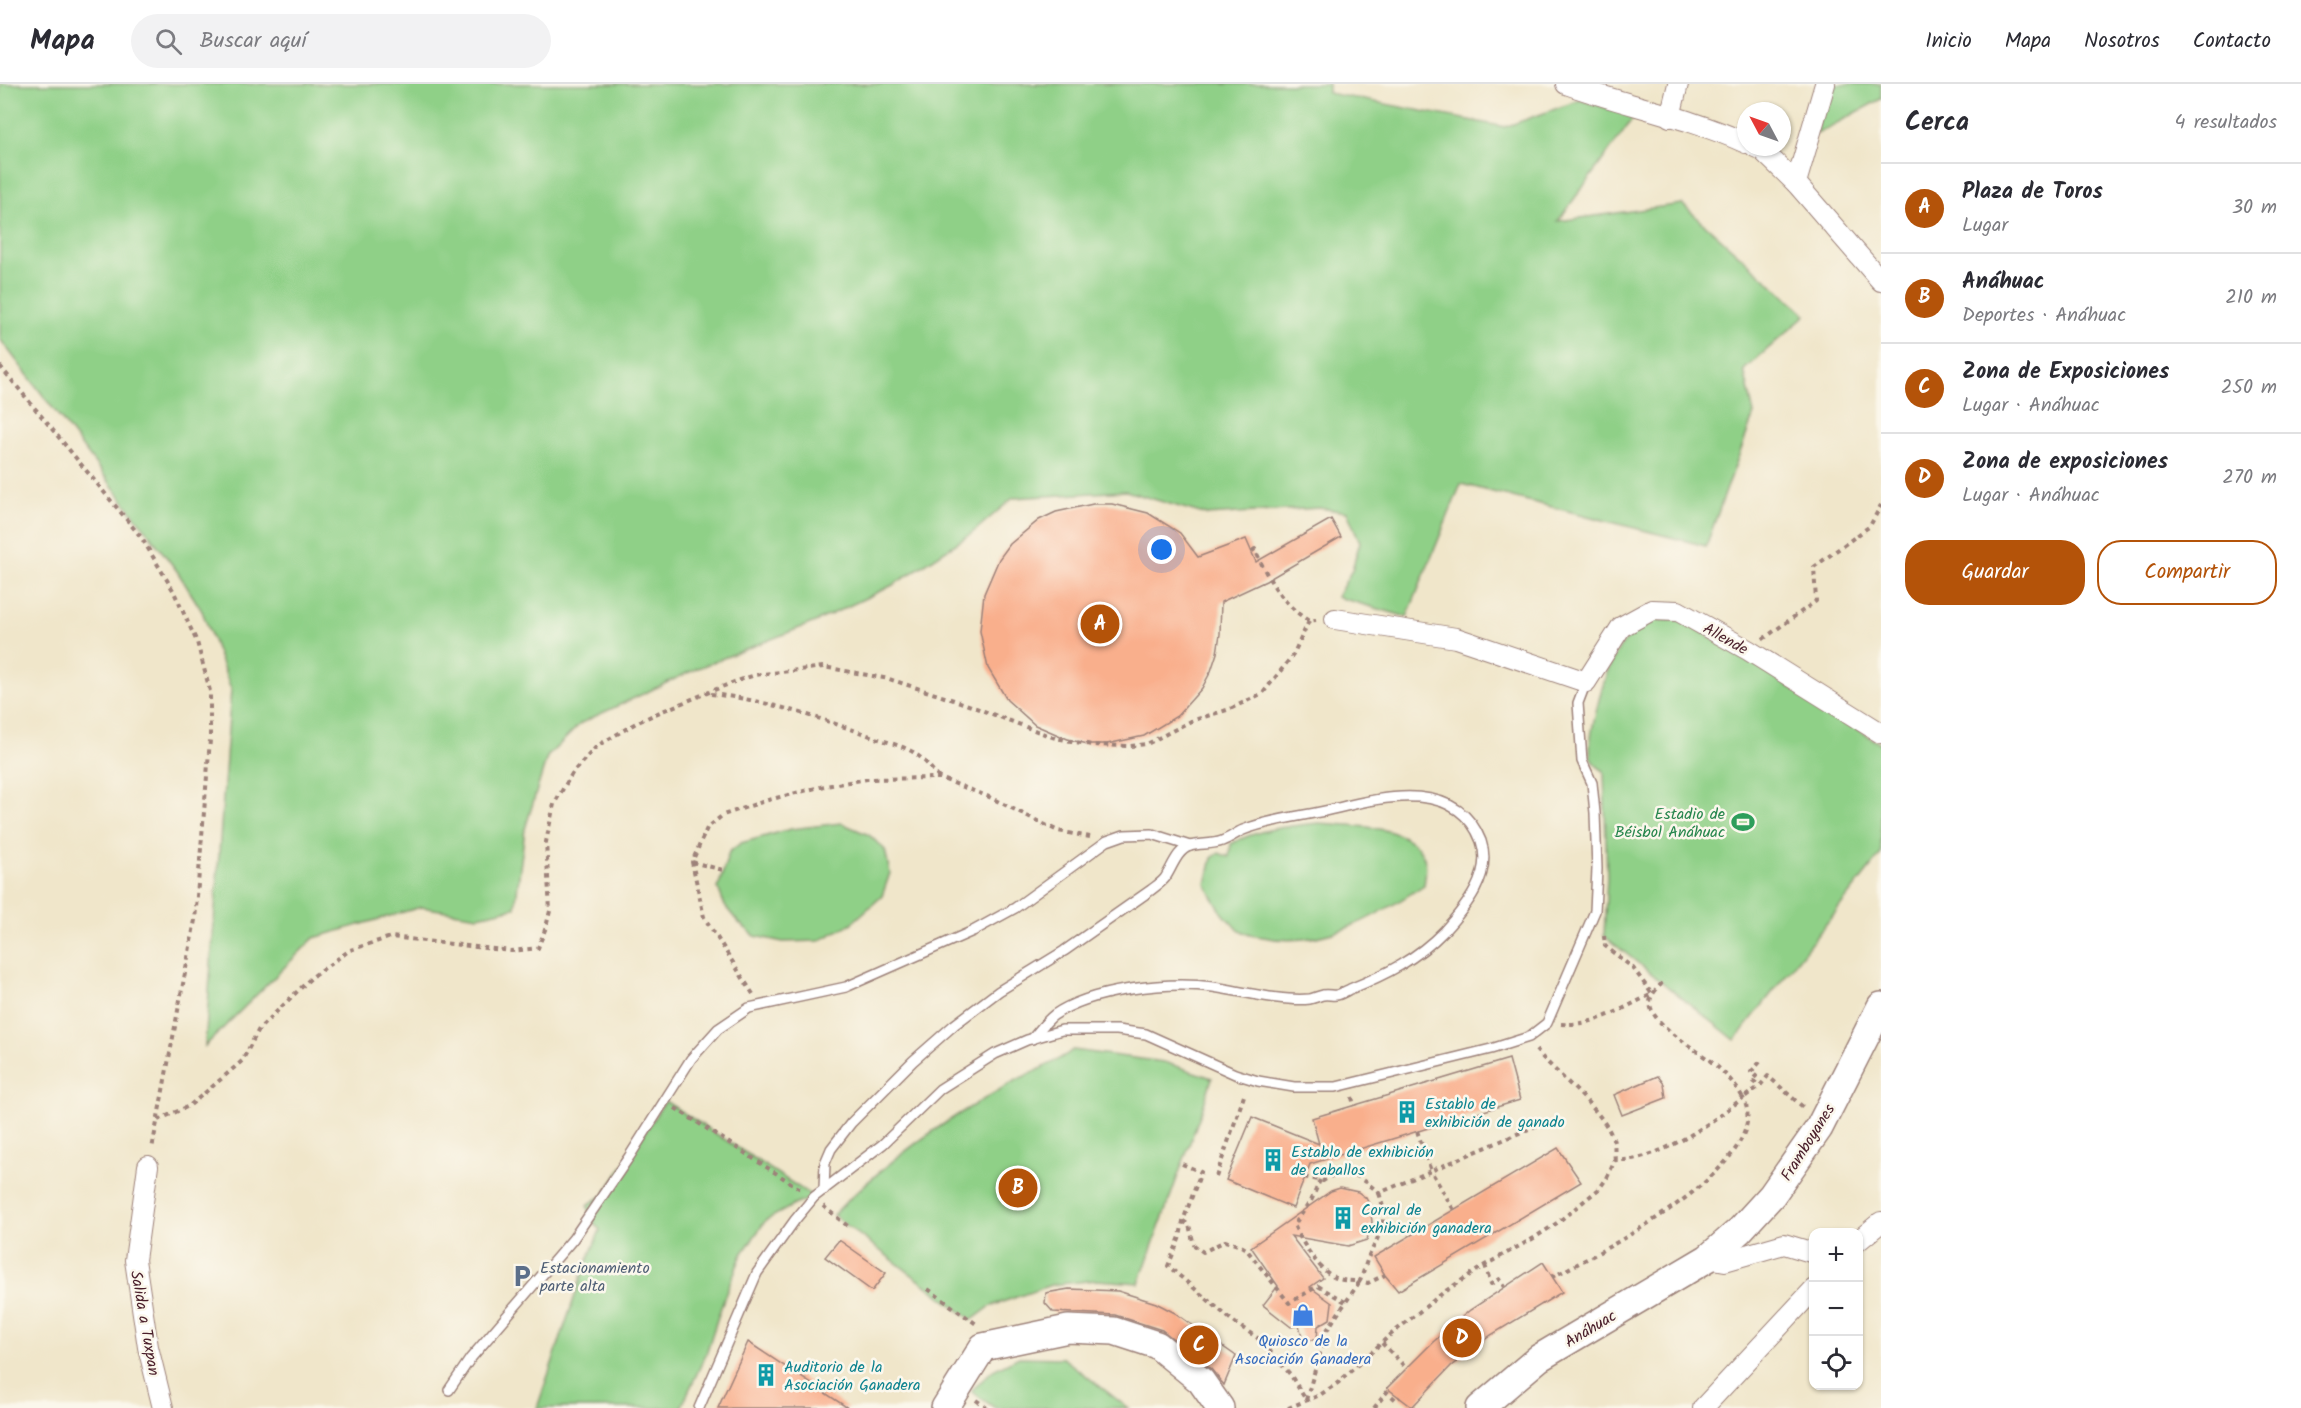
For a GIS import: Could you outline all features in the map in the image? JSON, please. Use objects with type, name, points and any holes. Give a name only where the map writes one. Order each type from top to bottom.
[{"type":"street","points":[[1566,84],[1712,128],[1737,139]]},
{"type":"street","points":[[1670,117],[1678,84]]},
{"type":"street","points":[[1796,183],[1825,84]]},
{"type":"street","points":[[1768,156],[1796,183],[1881,282]]},
{"type":"street","name":"Allende","points":[[1586,682],[1621,627],[1652,610],[1678,612],[1748,650],[1881,734]]},
{"type":"street","points":[[1335,619],[1456,638],[1586,682]]},
{"type":"street","name":"Framboyanes","points":[[1708,1258],[1740,1230],[1772,1195],[1801,1155],[1819,1128],[1881,1006]]},
{"type":"street","name":"Salida a Tuxpan","points":[[148,1167],[135,1260],[148,1347],[163,1408]]},
{"type":"street","points":[[1863,1237],[1881,1222]]},
{"type":"street","points":[[1708,1258],[1725,1261],[1784,1244],[1809,1252]]},
{"type":"street","name":"Anáhuac","points":[[1480,1408],[1539,1358],[1708,1258]]},
{"type":"street","points":[[1703,1408],[1809,1294]]},
{"type":"street","points":[[945,1408],[983,1347],[1068,1329],[1114,1331],[1157,1345],[1201,1381],[1220,1408]]},
{"type":"lane","points":[[699,1408],[757,1273],[814,1197],[883,1144],[940,1089],[994,1054],[1062,1030],[1117,1030],[1146,1034],[1250,1079],[1294,1087],[1336,1087],[1491,1049],[1529,1037],[1547,1023],[1594,911],[1597,869],[1595,813],[1592,783],[1582,761],[1578,703],[1586,682]]},
{"type":"lane","points":[[449,1390],[470,1359],[573,1239],[691,1059],[718,1029],[749,1008],[846,987],[973,932],[1015,908],[1107,841],[1124,835],[1152,834],[1190,846],[1222,841],[1241,830],[1270,822],[1373,799],[1401,796],[1450,804],[1462,813],[1479,836],[1484,860],[1474,894],[1444,931],[1409,960],[1375,980],[1336,995],[1310,999],[1262,996],[1209,987],[1166,986],[1132,989],[1073,1006],[1054,1015],[1032,1039]]},
{"type":"lane","points":[[824,1190],[825,1163],[831,1149],[851,1123],[913,1061],[954,1025],[999,991],[1064,951],[1151,890],[1163,880],[1176,857],[1190,846]]},
{"type":"path","points":[[0,366],[141,537],[173,590],[198,642],[210,691],[210,740],[195,921],[148,1167]]},
{"type":"path","points":[[1748,650],[1816,601],[1814,567],[1870,526],[1881,505]]},
{"type":"path","points":[[1252,551],[1255,549],[1278,593],[1298,614],[1309,621],[1335,619]]},
{"type":"path","points":[[158,1120],[189,1106],[221,1080],[242,1061],[259,1029],[312,977],[350,950],[391,937],[511,951],[538,948],[550,911],[546,851],[549,822],[554,804],[573,772],[597,746],[660,712],[755,675],[824,667],[889,679],[963,703],[1055,738],[1092,745],[1147,744],[1191,721],[1230,709],[1263,693],[1293,654],[1309,621]]},
{"type":"path","points":[[709,693],[746,698],[819,718],[891,743],[919,756],[940,778]]},
{"type":"path","points":[[759,1005],[704,917],[692,862],[707,828],[723,815],[796,792],[867,779],[940,778],[987,796],[1058,831],[1107,841]]},
{"type":"path","points":[[692,862],[723,870]]},
{"type":"path","points":[[1604,936],[1605,946],[1633,968],[1652,994]]},
{"type":"path","points":[[1547,1023],[1584,1024],[1603,1018],[1652,994],[1662,983]]},
{"type":"path","points":[[1552,1277],[1622,1241],[1680,1202],[1716,1172],[1743,1137],[1747,1124],[1747,1106],[1743,1098],[1728,1077],[1653,1013],[1650,1001],[1652,994]]},
{"type":"path","points":[[1288,1408],[1320,1395],[1444,1292],[1485,1265],[1534,1239],[1580,1205],[1599,1189],[1607,1178],[1615,1160],[1614,1142],[1607,1126],[1537,1051],[1529,1037]]},
{"type":"path","points":[[1760,1062],[1751,1072],[1756,1076],[1752,1080],[1760,1086]]},
{"type":"path","points":[[1615,1160],[1627,1161],[1666,1149],[1760,1086],[1768,1076],[1803,1107]]},
{"type":"path","points":[[1216,1177],[1250,1079]]},
{"type":"path","points":[[665,1101],[814,1197],[850,1228]]},
{"type":"path","points":[[1379,1193],[1538,1125]]},
{"type":"path","points":[[1417,1131],[1431,1171],[1454,1210]]},
{"type":"path","points":[[1182,1164],[1201,1172],[1168,1266],[1235,1323],[1259,1339],[1290,1374],[1306,1400]]},
{"type":"path","points":[[1304,1178],[1320,1180],[1343,1173],[1355,1173],[1364,1178],[1379,1193],[1383,1208],[1383,1229],[1367,1260],[1360,1281],[1327,1330],[1306,1400]]},
{"type":"path","points":[[1320,1180],[1307,1207],[1298,1216],[1294,1225],[1304,1244],[1333,1277],[1344,1281],[1368,1283],[1385,1275]]},
{"type":"path","points":[[1183,1221],[1189,1225],[1194,1245],[1203,1252],[1225,1241],[1241,1246],[1289,1303],[1318,1286],[1347,1303]]},
{"type":"path","points":[[1485,1265],[1491,1284],[1499,1279],[1504,1287]]},
{"type":"path","points":[[928,1288],[972,1320],[985,1333]]},
{"type":"path","points":[[1383,1343],[1406,1368]]},
{"type":"path","points":[[1374,1408],[1387,1392],[1396,1400],[1400,1397]]},
{"type":"green space","points":[[0,84],[1328,84],[1328,93],[1505,127],[1580,100],[1635,116],[1558,221],[1682,204],[1806,315],[1744,370],[1754,414],[1706,546],[1461,484],[1407,617],[1337,597],[1352,570],[1360,542],[1347,512],[1319,508],[1207,515],[1126,491],[1013,498],[971,534],[893,585],[815,622],[698,668],[581,723],[547,757],[525,829],[515,908],[478,916],[421,907],[314,938],[205,1046],[231,689],[202,611],[177,571],[0,339]]},
{"type":"green space","points":[[1820,84],[1881,84],[1881,99],[1817,134]]},
{"type":"green space","name":"Estadio de Béisbol Anáhuac","points":[[1652,620],[1683,620],[1881,744],[1881,854],[1735,1040],[1604,936],[1607,877],[1604,771],[1591,758],[1591,737],[1602,690],[1615,655],[1636,631]]},
{"type":"green space","points":[[841,823],[869,835],[885,850],[890,873],[882,896],[852,923],[819,941],[783,942],[755,936],[738,922],[725,906],[718,888],[729,852],[741,843],[791,829]]},
{"type":"green space","points":[[1319,823],[1380,829],[1409,840],[1419,849],[1425,861],[1424,885],[1368,919],[1348,928],[1306,939],[1285,940],[1247,934],[1238,929],[1222,912],[1206,884],[1212,858],[1219,853],[1229,857],[1231,844],[1252,835],[1274,829]]},
{"type":"green space","points":[[1073,1050],[1164,1062],[1212,1078],[1139,1283],[1096,1280],[1051,1285],[991,1306],[972,1320],[833,1215],[901,1154],[938,1128],[1007,1085]]},
{"type":"green space","points":[[665,1101],[814,1197],[766,1220],[742,1254],[724,1298],[706,1354],[681,1408],[537,1408],[583,1272],[600,1230],[594,1223],[587,1205],[604,1195]]},
{"type":"green space","points":[[1019,1357],[1063,1358],[1128,1408],[995,1408],[971,1391],[993,1370]]},
{"type":"building","points":[[1093,504],[1112,504],[1148,513],[1180,533],[1198,557],[1246,539],[1256,562],[1331,519],[1341,537],[1266,581],[1221,602],[1220,634],[1211,671],[1202,688],[1177,716],[1144,736],[1107,744],[1088,744],[1070,740],[1035,725],[1007,700],[988,668],[980,631],[984,594],[999,559],[1010,544],[1039,520],[1056,512]]},
{"type":"building","name":"Establo de exhibición de ganado","points":[[1509,1059],[1520,1100],[1310,1164],[1293,1208],[1226,1180],[1252,1117],[1319,1144],[1312,1118]]},
{"type":"building","points":[[1658,1076],[1664,1084],[1666,1098],[1622,1115],[1614,1095]]},
{"type":"building","name":"Establo de exhibición de ganado","points":[[1558,1148],[1581,1182],[1398,1291],[1385,1275],[1374,1257]]},
{"type":"building","points":[[1340,1188],[1358,1192],[1366,1198],[1370,1206],[1372,1222],[1367,1240],[1348,1246],[1291,1236],[1323,1278],[1310,1287],[1332,1303],[1330,1319],[1318,1326],[1317,1340],[1303,1340],[1299,1325],[1291,1327],[1263,1305],[1278,1286],[1251,1247],[1331,1191]]},
{"type":"building","points":[[839,1240],[886,1273],[872,1291],[825,1257]]},
{"type":"building","points":[[1543,1262],[1562,1292],[1491,1335],[1451,1366],[1412,1407],[1387,1388],[1433,1342],[1470,1310]]},
{"type":"building","points":[[1069,1289],[1118,1291],[1156,1303],[1175,1313],[1236,1356],[1224,1385],[1211,1369],[1162,1330],[1115,1315],[1053,1312],[1045,1303],[1046,1293]]},
{"type":"building","name":"Auditorio de la Asociación Ganadera","points":[[748,1342],[848,1408],[718,1408]]},
{"type":"place","name":"Plaza de Toros","points":[[1100,624]]},
{"type":"place","name":"Estadio de Béisbol Anáhuac","points":[[1743,822]]},
{"type":"place","name":"Establo de exhibición de ganado","points":[[1407,1112]]},
{"type":"place","name":"Establo de exhibición de caballos","points":[[1273,1160]]},
{"type":"place","name":"Anáhuac","points":[[1018,1188]]},
{"type":"place","name":"Corral de exhibición ganadera","points":[[1343,1218]]},
{"type":"place","name":"Estacionamiento parte alta","points":[[522,1276]]},
{"type":"place","name":"Quiosco de la Asociación Ganadera","points":[[1303,1315]]},
{"type":"place","name":"Zona de exposiciones","points":[[1462,1338]]},
{"type":"place","name":"Zona de Exposiciones","points":[[1199,1345]]},
{"type":"place","name":"Auditorio de la Asociación Ganadera","points":[[766,1375]]}]
